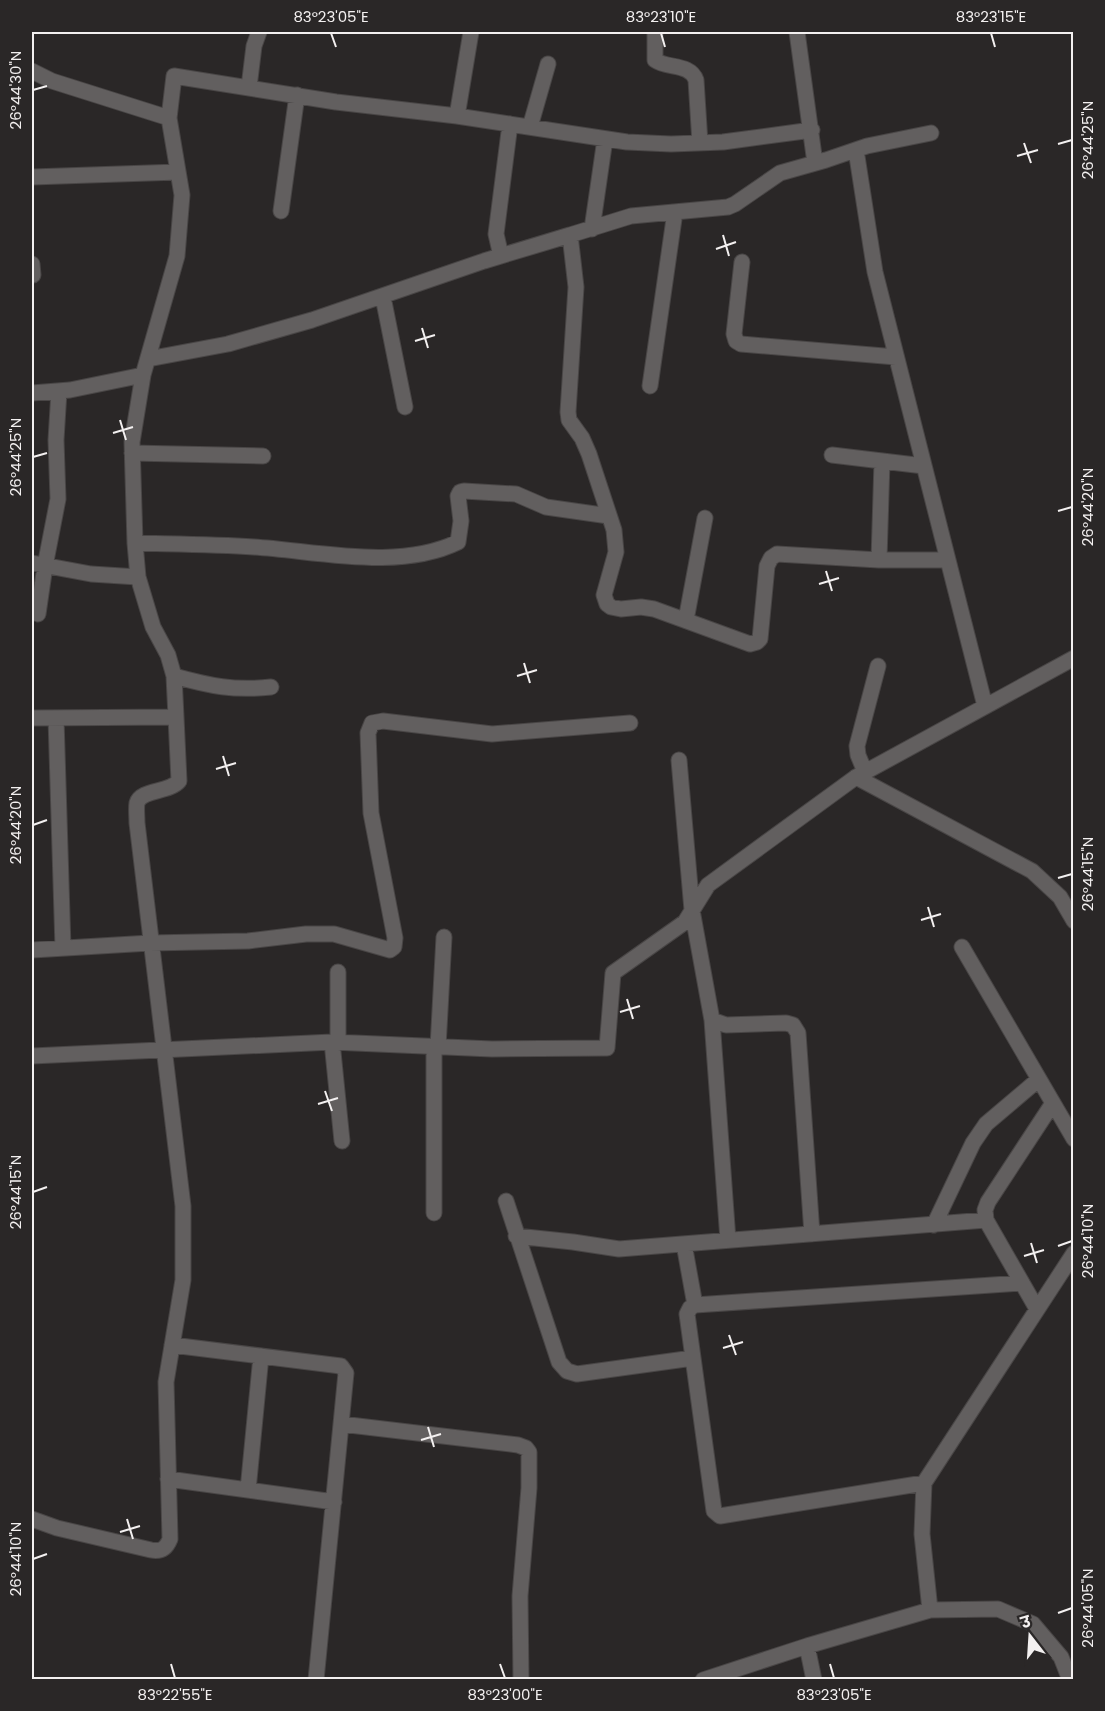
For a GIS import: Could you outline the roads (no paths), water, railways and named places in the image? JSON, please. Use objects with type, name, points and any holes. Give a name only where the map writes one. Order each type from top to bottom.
[{"type":"street","points":[[249,87],[254,46],[259,32]]},
{"type":"street","points":[[457,116],[471,32]]},
{"type":"street","points":[[655,32],[655,60],[694,74],[700,143]]},
{"type":"street","points":[[797,32],[815,163]]},
{"type":"street","points":[[530,128],[548,64]]},
{"type":"street","points":[[32,71],[52,81],[169,118]]},
{"type":"street","points":[[32,1518],[57,1528],[159,1551],[166,1547],[170,1539],[166,1382],[183,1280],[183,1206],[140,855],[137,801],[142,795],[168,789],[180,781],[174,676],[168,655],[153,627],[138,577],[132,442],[143,375],[177,256],[182,195],[169,118],[174,76],[605,139],[671,144],[723,142],[812,130]]},
{"type":"street","points":[[281,211],[297,95]]},
{"type":"street","points":[[501,256],[496,234],[510,124]]},
{"type":"street","points":[[148,359],[228,344],[383,297],[501,256],[631,216],[728,207],[780,173],[912,135],[931,133]]},
{"type":"street","points":[[592,229],[605,139]]},
{"type":"street","points":[[856,150],[875,272],[985,706]]},
{"type":"street","points":[[32,177],[178,171]]},
{"type":"street","points":[[650,386],[675,212]]},
{"type":"street","points":[[570,235],[576,287],[568,412],[569,420],[582,438],[589,454],[614,530],[616,552],[604,595],[611,608],[654,609],[750,644],[760,639],[767,566],[771,558],[777,554],[879,560],[947,560]]},
{"type":"street","points":[[742,262],[734,334],[736,341],[741,344],[896,357]]},
{"type":"street","points":[[383,297],[405,407]]},
{"type":"street","points":[[32,393],[70,390],[143,375]]},
{"type":"street","points":[[38,614],[38,565],[58,499],[56,440],[59,391]]},
{"type":"street","points":[[132,453],[263,456]]},
{"type":"street","points":[[832,455],[924,465]]},
{"type":"street","points":[[879,560],[882,461]]},
{"type":"street","points":[[135,543],[253,547],[397,558],[432,552],[458,542],[461,521],[458,496],[464,491],[516,494],[546,507],[609,516]]},
{"type":"street","points":[[686,620],[705,518]]},
{"type":"street","points":[[38,565],[91,574],[138,577]]},
{"type":"street","points":[[32,1056],[335,1042],[492,1049],[608,1048],[613,973],[685,922],[708,885],[860,774],[1074,658]]},
{"type":"street","points":[[860,774],[857,746],[878,666]]},
{"type":"street","points":[[174,676],[206,685],[243,690],[271,687]]},
{"type":"street","points":[[32,718],[177,717]]},
{"type":"street","points":[[56,718],[63,948]]},
{"type":"street","points":[[32,950],[150,943],[248,941],[306,934],[334,934],[390,951],[394,947],[395,938],[369,804],[368,732],[372,723],[383,722],[492,734],[630,723]]},
{"type":"street","points":[[679,760],[692,910],[712,1020],[728,1240]]},
{"type":"street","points":[[860,774],[1032,871],[1060,897],[1074,921]]},
{"type":"street","points":[[434,1213],[436,1047],[444,937]]},
{"type":"street","points":[[962,947],[1074,1139]]},
{"type":"street","points":[[338,972],[335,1042],[342,1141]]},
{"type":"street","points":[[712,1020],[726,1024],[786,1023],[793,1025],[798,1033],[812,1234]]},
{"type":"street","points":[[934,1225],[973,1143],[986,1124],[1039,1079]]},
{"type":"street","points":[[1037,1309],[986,1220],[985,1210],[1053,1103]]},
{"type":"street","points":[[506,1201],[558,1362],[567,1371],[578,1374],[693,1358]]},
{"type":"street","points":[[516,1236],[619,1249],[986,1220]]},
{"type":"street","points":[[684,1244],[695,1305]]},
{"type":"street","points":[[930,1610],[922,1534],[924,1483],[1074,1253]]},
{"type":"street","points":[[924,1483],[720,1516],[714,1511],[687,1314],[695,1305],[1022,1283]]},
{"type":"street","points":[[172,1345],[341,1366],[346,1373],[316,1680]]},
{"type":"street","points":[[248,1490],[261,1356]]},
{"type":"street","points":[[341,1424],[519,1445],[529,1452],[529,1488],[520,1596],[521,1680]]},
{"type":"street","points":[[168,1479],[334,1502]]},
{"type":"street","points":[[703,1680],[807,1646],[930,1610],[998,1610],[1033,1624],[1061,1657],[1070,1680]]},
{"type":"street","points":[[807,1646],[814,1680]]}]
